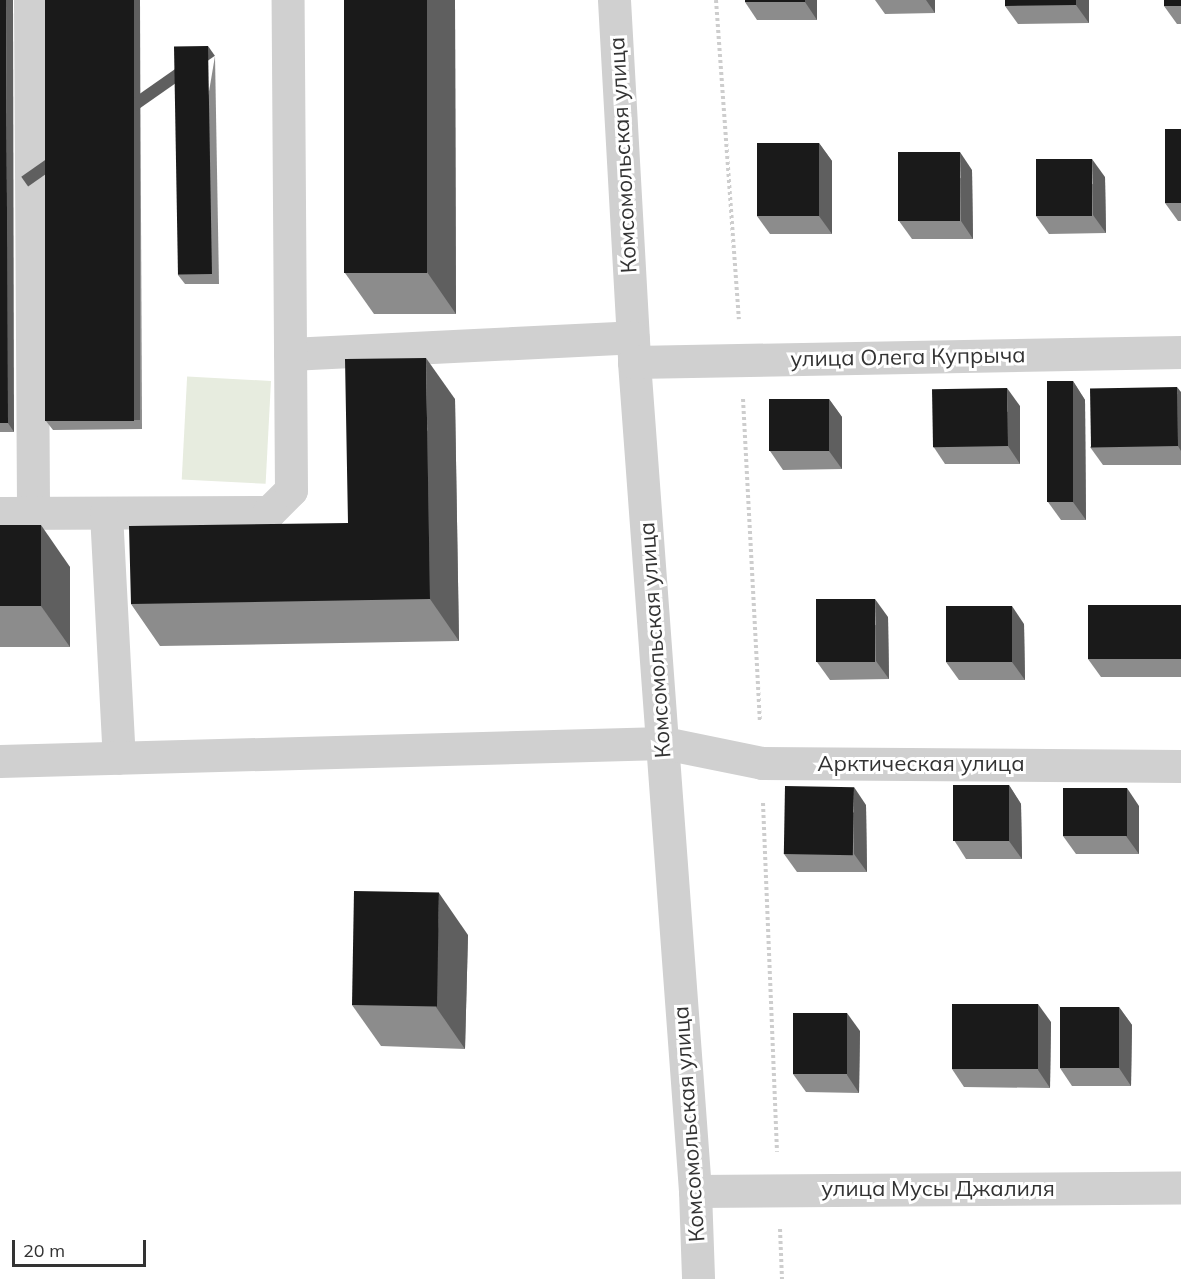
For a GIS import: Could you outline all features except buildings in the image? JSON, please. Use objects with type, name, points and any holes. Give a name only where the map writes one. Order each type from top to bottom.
[{"type":"street","points":[[30,0],[33,513]]},
{"type":"street","points":[[0,513],[269,512],[291,490],[288,0]]},
{"type":"street","name":"Комсомольская улица","points":[[614,0],[634,349],[696,1191],[698,1279]]},
{"type":"street","name":"улица Олега Купрыча","points":[[290,354],[634,349],[742,361],[1181,352]]},
{"type":"street","points":[[106,513],[119,758]]},
{"type":"street","name":"Арктическая улица","points":[[0,761],[663,743],[762,763],[1181,766]]},
{"type":"street","name":"улица Мусы Джалиля","points":[[696,1191],[1181,1188]]},
{"type":"path","points":[[716,0],[742,361],[762,763],[782,1279]]},
{"type":"shaded area","points":[[187,377],[271,381],[266,484],[182,479]]}]
